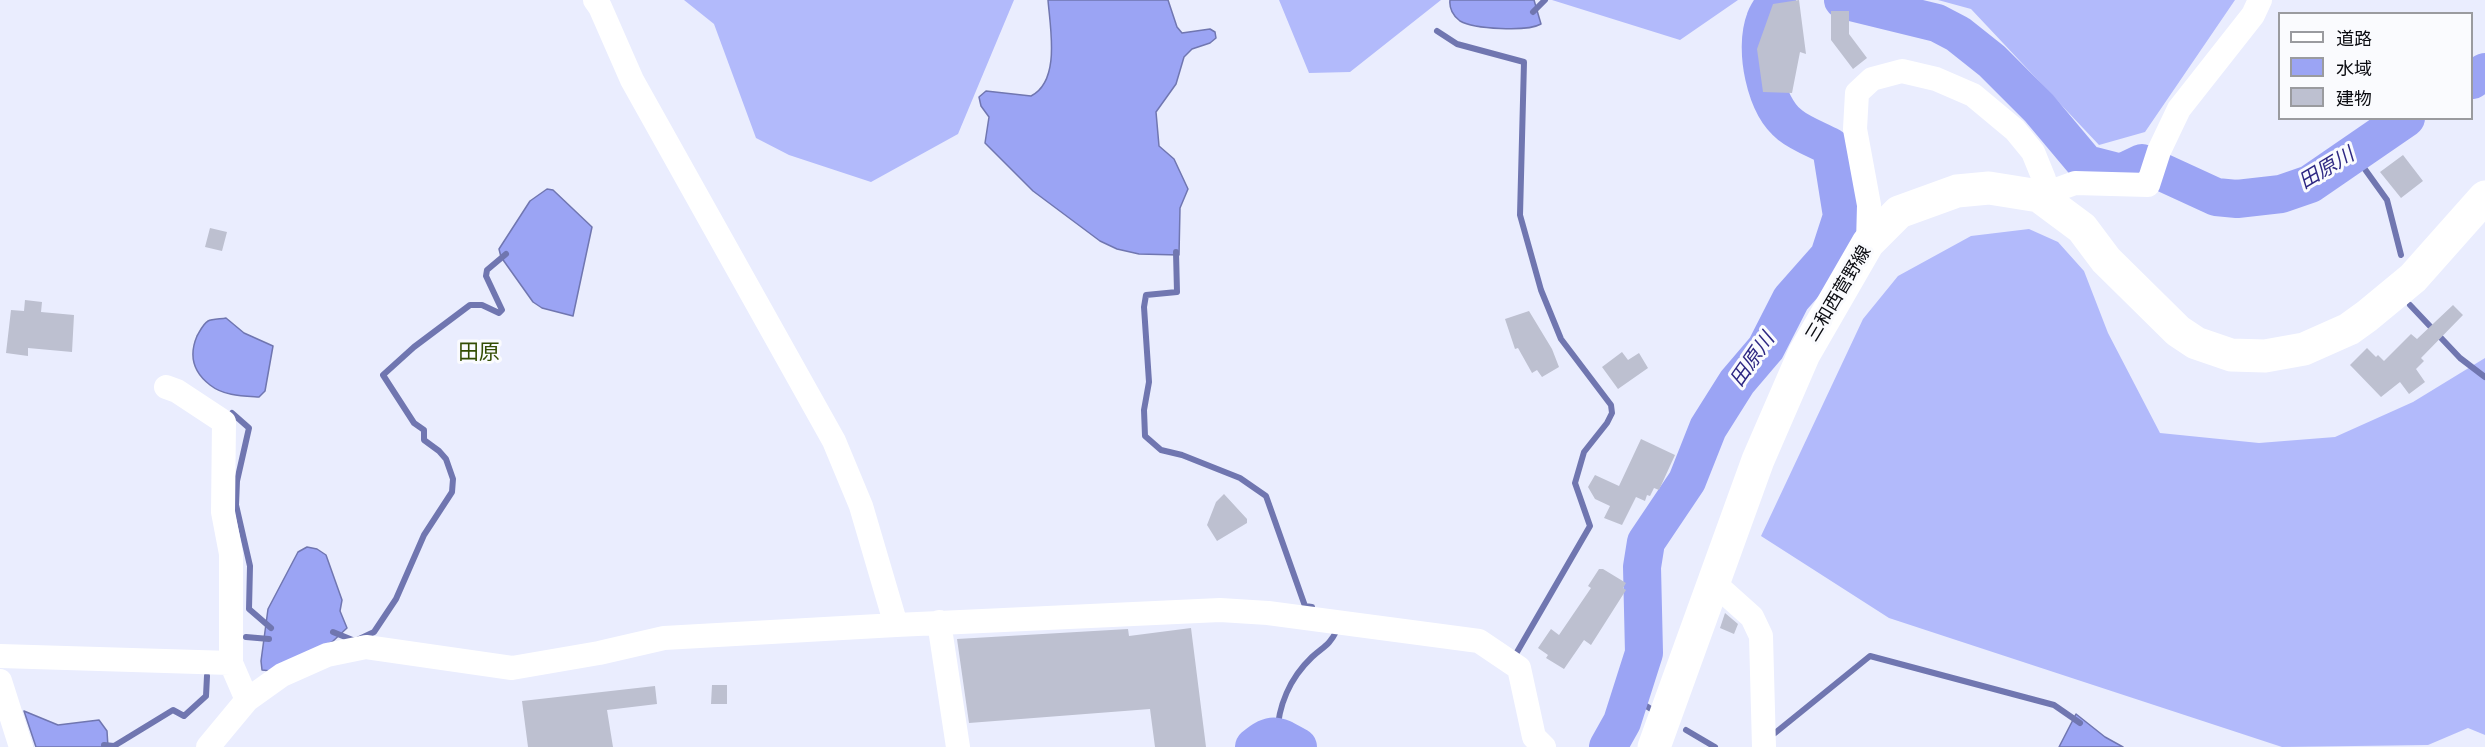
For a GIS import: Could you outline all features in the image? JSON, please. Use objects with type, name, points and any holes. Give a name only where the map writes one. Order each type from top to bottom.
[{"type":"main road","name":"三和西菅野線","points":[[1654,747],[1758,460],[1804,354],[1868,243],[1899,212],[1957,191],[1989,188],[2039,196],[2082,228],[2106,260],[2178,332],[2196,343],[2231,355],[2265,356],[2304,349],[2349,329],[2367,316],[2413,278],[2485,197]]},
{"type":"street","points":[[595,0],[632,80],[834,441],[861,506],[897,625]]},
{"type":"street","points":[[2039,196],[2075,183],[2148,185],[2179,109],[2253,15],[2260,0]]},
{"type":"street","points":[[1868,243],[1869,205],[1855,129],[1857,93],[1872,79],[1887,73],[1902,71],[1936,79],[1972,95],[1990,109],[2015,130],[2033,152],[2044,178],[2039,196]]},
{"type":"street","points":[[166,387],[177,391],[224,422],[223,512],[231,554],[231,663],[247,700]]},
{"type":"street","points":[[1714,583],[1752,617],[1761,636],[1764,747]]},
{"type":"street","points":[[208,747],[247,700],[282,675],[327,655],[366,647],[512,669],[664,638],[939,622],[1220,610],[1268,613],[1479,641],[1519,668],[1534,737],[1545,747]]},
{"type":"street","points":[[939,622],[958,747]]},
{"type":"street","points":[[0,656],[231,663]]},
{"type":"street","points":[[0,681],[21,747]]},
{"type":"shaded area","points":[[684,0],[1014,0],[958,134],[871,182],[789,155],[756,138],[714,24]]},
{"type":"shaded area","points":[[1279,0],[1441,0],[1350,72],[1309,73]]},
{"type":"shaded area","points":[[1552,0],[1738,0],[1680,40]]},
{"type":"shaded area","points":[[1938,0],[2235,0],[2145,132],[2099,145],[1971,9]]},
{"type":"shaded area","points":[[2029,229],[2058,242],[2084,271],[2108,333],[2160,433],[2259,443],[2335,437],[2413,402],[2485,358],[2485,735],[2468,728],[2428,745],[2282,747],[1889,618],[1761,536],[1863,319],[1898,276],[1971,236]]},
{"type":"water","points":[[1048,0],[1168,0],[1177,27],[1182,33],[1210,29],[1215,32],[1216,38],[1210,43],[1192,49],[1184,57],[1176,84],[1156,112],[1159,146],[1174,159],[1188,189],[1180,208],[1179,255],[1139,254],[1117,249],[1100,241],[1033,191],[985,143],[989,117],[981,106],[979,97],[986,91],[1031,96],[1040,89],[1047,78],[1052,52]]},
{"type":"water","points":[[1450,0],[1534,0],[1541,24],[1513,29],[1467,24],[1453,14]]},
{"type":"water","points":[[547,189],[553,190],[592,227],[573,316],[542,308],[533,302],[501,257],[499,249],[530,201]]},
{"type":"water","points":[[226,318],[244,333],[273,346],[265,391],[259,397],[233,395],[215,389],[196,369],[193,350],[200,330],[208,321]]},
{"type":"water","points":[[307,547],[317,549],[326,555],[342,600],[340,611],[347,628],[332,642],[271,671],[262,670],[261,661],[268,609],[298,552]]},
{"type":"water","points":[[24,711],[58,725],[99,720],[107,731],[108,747],[36,747]]},
{"type":"water","points":[[2076,714],[2105,737],[2123,747],[2059,747]]},
{"type":"building","points":[[1799,0],[1806,54],[1800,52],[1792,93],[1763,92],[1757,49],[1773,4]]},
{"type":"building","points":[[1831,11],[1849,11],[1849,34],[1867,58],[1853,69],[1831,40]]},
{"type":"building","points":[[2403,155],[2423,181],[2401,198],[2380,172]]},
{"type":"building","points":[[210,228],[227,232],[222,251],[205,247]]},
{"type":"building","points":[[25,300],[42,302],[41,312],[74,315],[72,352],[28,348],[28,356],[6,353],[11,310],[24,311]]},
{"type":"building","points":[[2453,305],[2463,315],[2421,358],[2424,361],[2416,369],[2425,382],[2409,394],[2400,382],[2381,397],[2350,365],[2367,348],[2384,361],[2411,334],[2417,339]]},
{"type":"building","points":[[1529,311],[1552,349],[1559,367],[1542,377],[1537,370],[1532,373],[1518,348],[1515,349],[1505,319]]},
{"type":"building","points":[[1622,352],[1628,360],[1639,353],[1648,368],[1618,389],[1602,367]]},
{"type":"building","points":[[1641,439],[1675,455],[1659,490],[1654,488],[1645,501],[1636,497],[1622,525],[1604,518],[1610,506],[1595,499],[1588,487],[1595,475],[1619,486]]},
{"type":"building","points":[[1224,494],[1247,519],[1247,523],[1217,541],[1207,525],[1216,502]]},
{"type":"building","points":[[1599,569],[1603,569],[1626,583],[1623,588],[1626,590],[1591,645],[1584,640],[1564,669],[1546,658],[1548,655],[1538,648],[1551,629],[1559,635],[1591,588],[1588,586]]},
{"type":"building","points":[[1725,613],[1738,624],[1734,634],[1720,628]]},
{"type":"building","points":[[1191,628],[1206,747],[1155,747],[1150,709],[969,723],[957,639],[1128,629],[1129,636]]},
{"type":"building","points":[[712,685],[727,685],[727,704],[711,704]]},
{"type":"building","points":[[655,686],[657,704],[607,710],[613,747],[528,747],[522,701]]},
{"type":"waterway","points":[[1533,12],[1545,0]]},
{"type":"waterway","name":"田原川","points":[[1608,747],[1622,722],[1644,653],[1642,567],[1646,542],[1687,481],[1708,428],[1737,382],[1766,348],[1791,299],[1829,256],[1842,216],[1831,147],[1790,125],[1781,116],[1768,91],[1761,61],[1762,32],[1767,15],[1777,0]]},
{"type":"waterway","name":"田原川","points":[[1843,0],[1937,23],[1958,34],[1992,61],[2039,108],[2086,164],[2121,173],[2142,163],[2216,197],[2237,199],[2281,194],[2310,184],[2403,120]]},
{"type":"waterway","points":[[1437,31],[1457,44],[1524,62],[1520,215],[1541,290],[1561,339],[1611,405],[1612,413],[1584,452],[1575,483],[1590,526],[1513,659]]},
{"type":"waterway","name":"田原川","points":[[2473,79],[2485,72]]},
{"type":"waterway","points":[[2142,163],[2147,151]]},
{"type":"waterway","points":[[2354,154],[2387,200],[2401,255]]},
{"type":"waterway","points":[[1176,252],[1177,292],[1146,295],[1144,307],[1149,382],[1144,410],[1145,436],[1161,450],[1182,455],[1240,478],[1266,496],[1305,606],[1312,607]]},
{"type":"waterway","points":[[333,632],[355,641],[374,632],[396,599],[424,535],[452,492],[453,479],[446,459],[424,440],[424,430],[414,423],[383,375],[414,347],[470,305],[482,305],[499,313],[502,310],[486,276],[487,270],[506,254]]},
{"type":"waterway","points":[[2410,305],[2460,358],[2485,377]]},
{"type":"waterway","points":[[232,413],[249,428],[237,481],[236,505],[250,566],[249,609],[271,628]]},
{"type":"waterway","points":[[1277,736],[1283,703],[1297,674],[1329,643],[1337,630]]},
{"type":"waterway","points":[[246,637],[269,639]]},
{"type":"waterway","points":[[1775,733],[1870,656],[2054,705],[2080,723]]},
{"type":"waterway","points":[[104,745],[114,746],[173,710],[184,716],[206,696],[207,676]]},
{"type":"waterway","points":[[1632,697],[1651,709]]},
{"type":"waterway","points":[[1686,730],[1715,747]]},
{"type":"waterway","name":"田原川","points":[[1254,747],[1266,738],[1276,736],[1298,747]]},
{"type":"district","name":"田原","points":[[479,353]]}]
